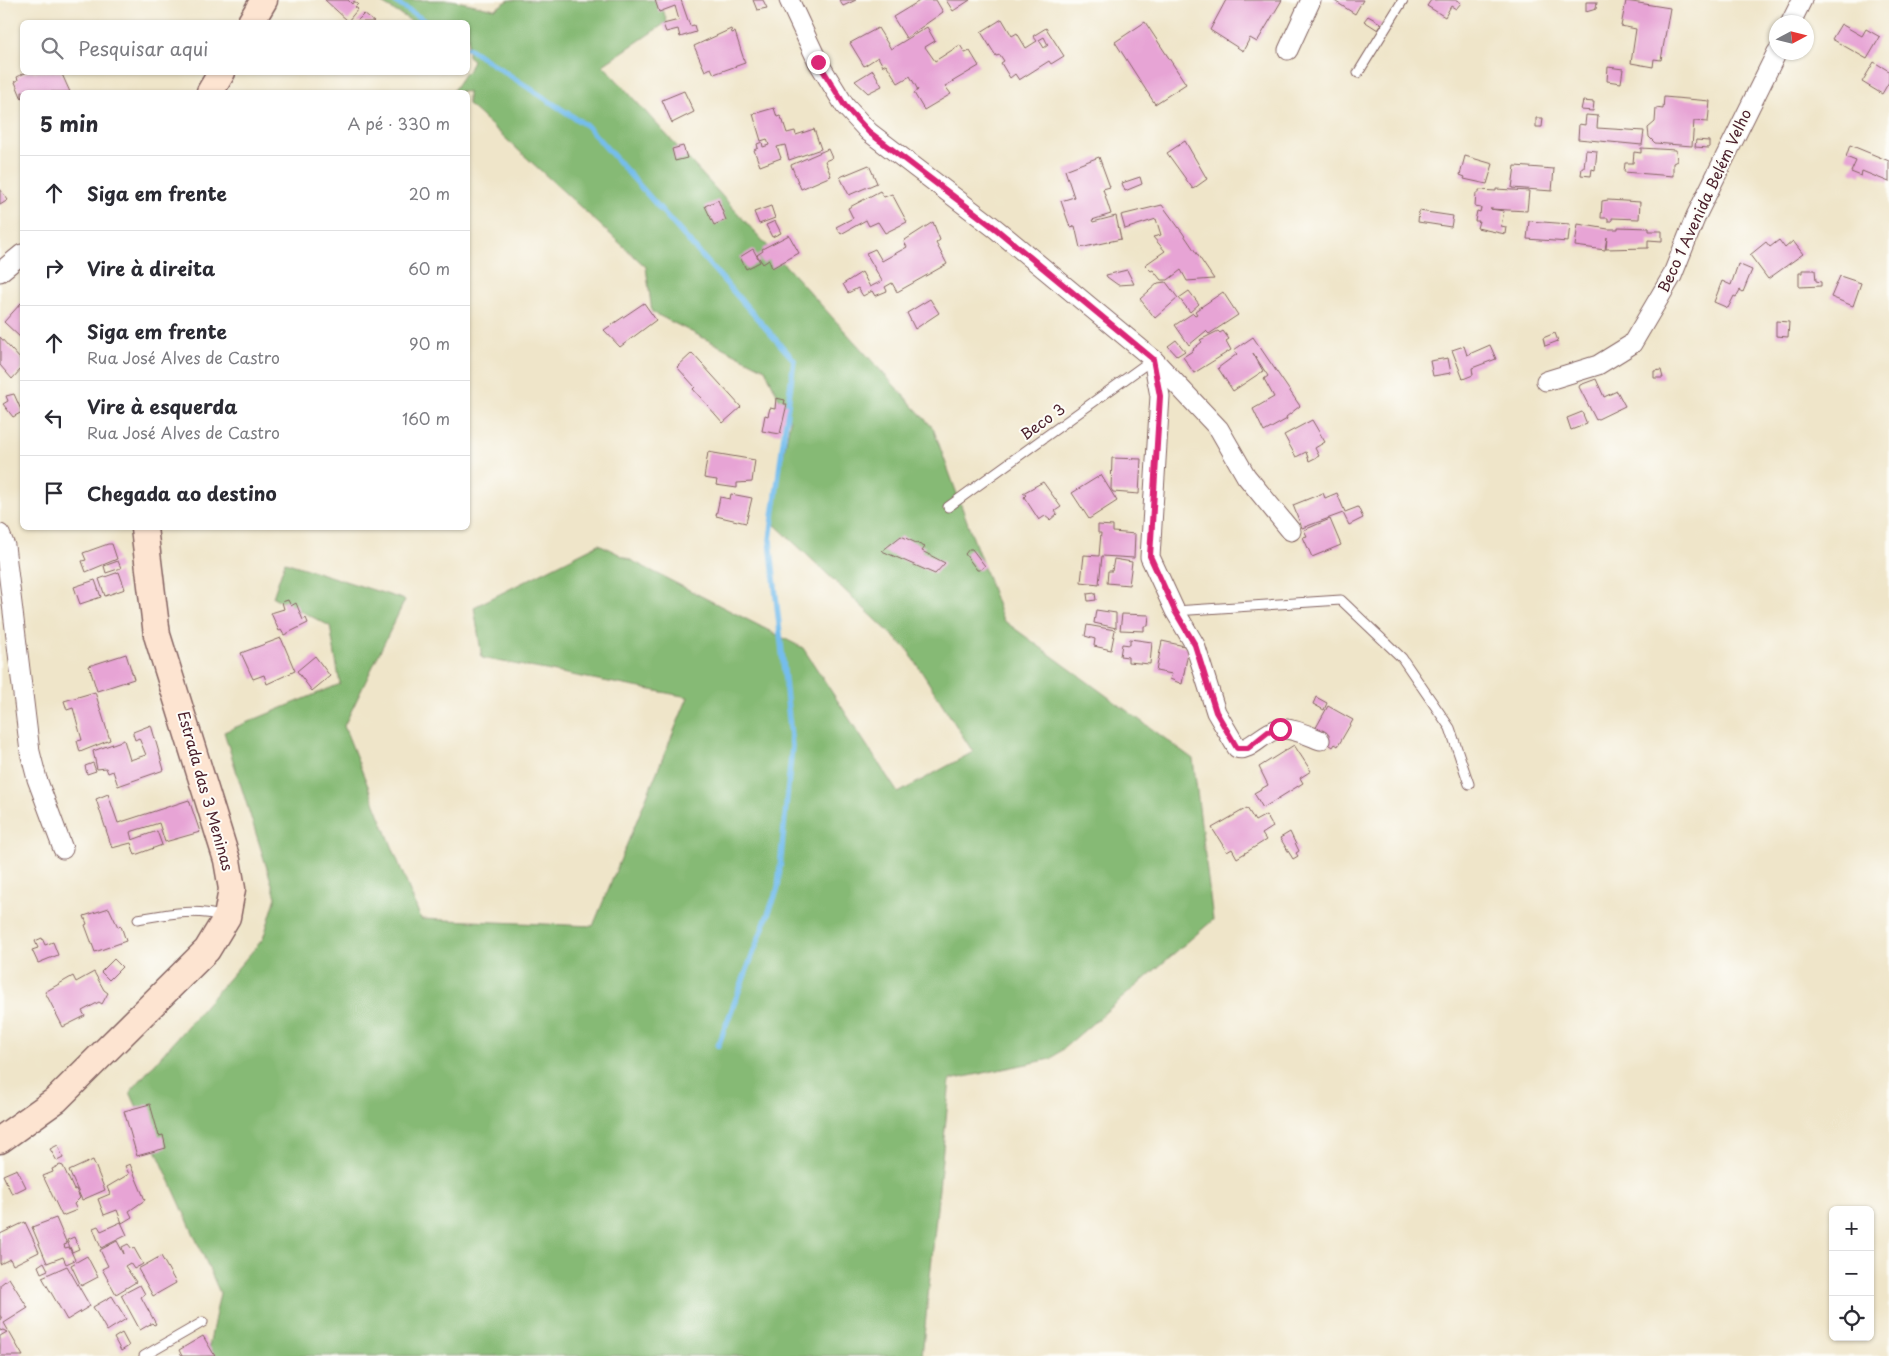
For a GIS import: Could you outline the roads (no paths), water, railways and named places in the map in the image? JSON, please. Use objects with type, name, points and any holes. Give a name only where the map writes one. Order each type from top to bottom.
[{"type":"main road","points":[[252,20],[264,0]]},
{"type":"main road","points":[[211,90],[220,75]]},
{"type":"main road","name":"Estrada das 3 Meninas","points":[[0,1140],[56,1100],[208,950],[227,917],[232,890],[227,860],[158,635],[144,530]]},
{"type":"street","points":[[789,0],[827,76],[845,106],[869,132],[1004,236],[1153,359],[1219,429],[1246,476],[1292,531]]},
{"type":"street","points":[[1288,50],[1311,0]]},
{"type":"street","points":[[1794,15],[1802,0]]},
{"type":"street","name":"Beco 1 Avenida Belém Velho","points":[[1546,381],[1598,365],[1632,344],[1672,276],[1696,216],[1772,60]]},
{"type":"street","points":[[0,272],[20,256]]},
{"type":"street","points":[[1153,359],[1160,396],[1150,556],[1175,611],[1195,645],[1216,712],[1237,748],[1248,748],[1268,732],[1280,729],[1297,732],[1320,740]]},
{"type":"street","points":[[0,534],[5,546],[30,752],[37,779],[62,849]]},
{"type":"lane","points":[[1358,73],[1402,0]]},
{"type":"lane","name":"Beco 3","points":[[948,507],[1153,359]]},
{"type":"lane","points":[[1175,611],[1341,600],[1402,658],[1450,728],[1468,784]]},
{"type":"lane","points":[[138,919],[180,912],[204,912],[227,917]]},
{"type":"lane","points":[[144,1356],[203,1322]]},
{"type":"waterway","points":[[392,0],[424,20]]},
{"type":"waterway","points":[[470,49],[587,126],[794,360],[770,540],[792,746],[778,888],[718,1046]]}]
